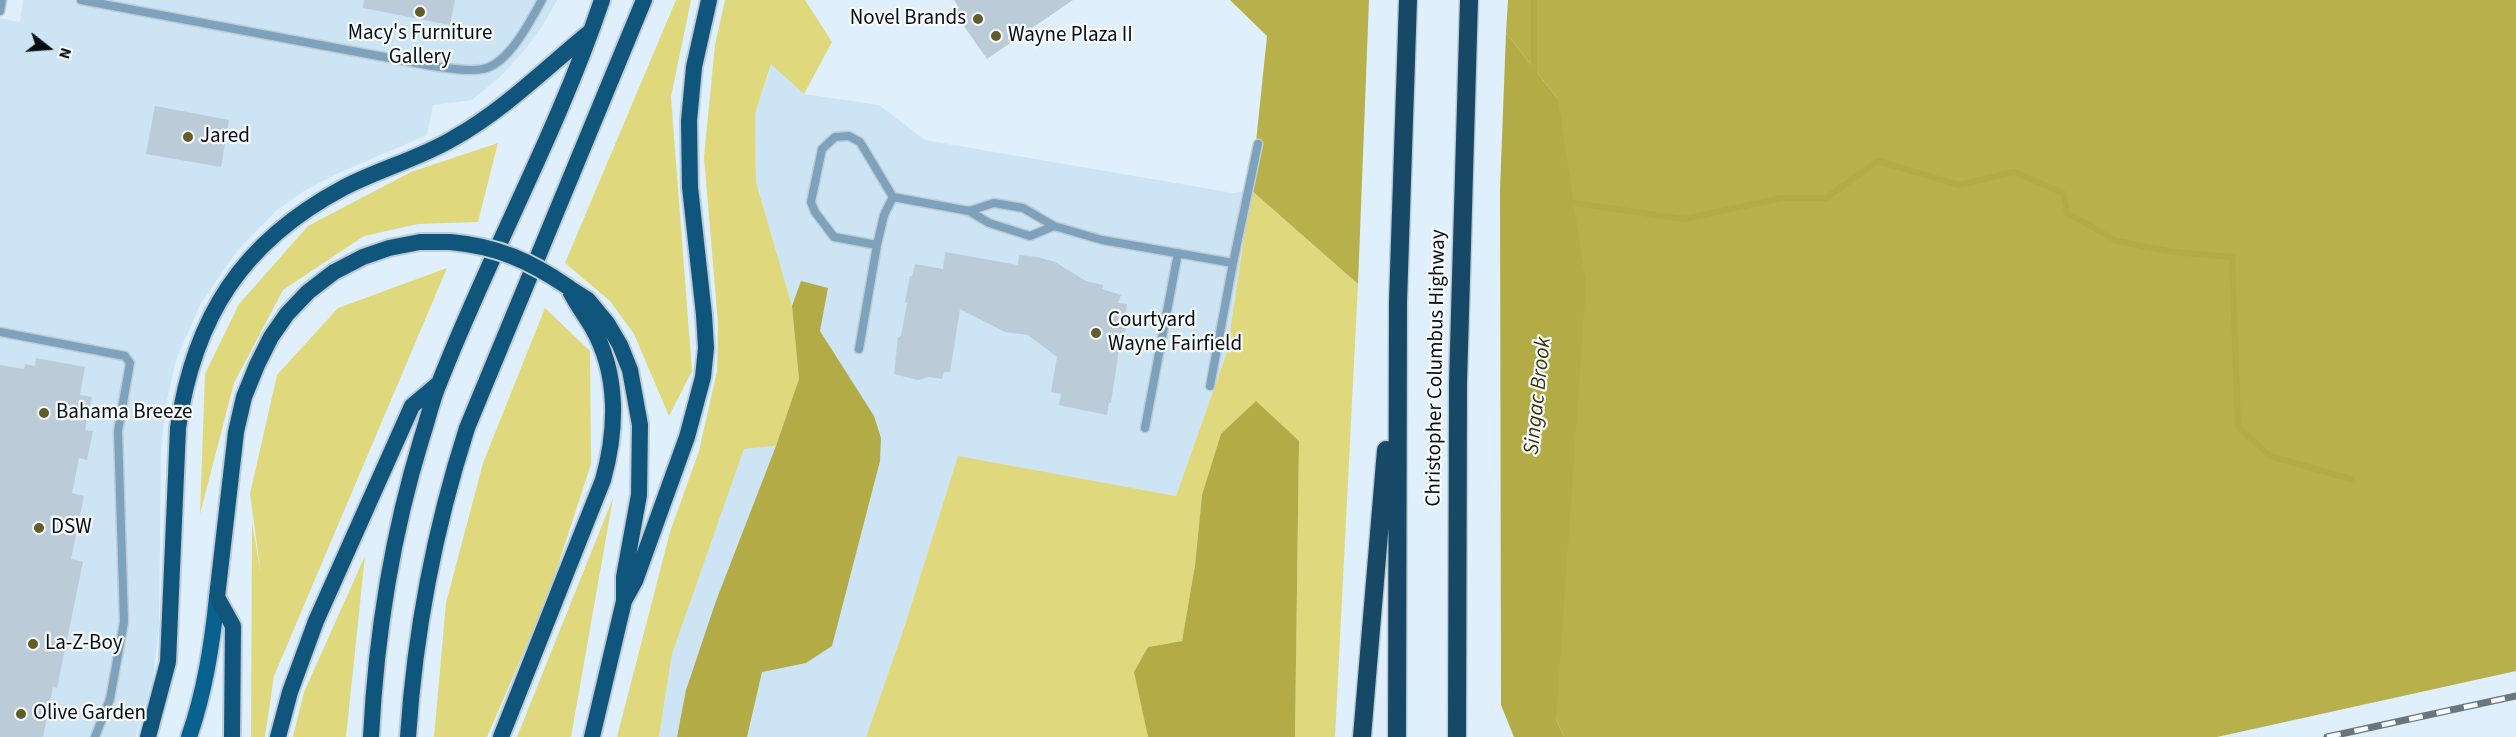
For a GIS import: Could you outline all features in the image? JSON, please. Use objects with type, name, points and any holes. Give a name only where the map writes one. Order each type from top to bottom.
[{"type":"highway","points":[[371,737],[378,636],[387,579],[407,487],[438,384],[564,98],[602,0]]},
{"type":"highway","points":[[408,737],[417,632],[426,579],[440,518],[466,428],[644,0]]},
{"type":"highway","points":[[624,601],[635,581],[687,437],[703,377],[706,348],[690,186],[689,121],[694,67],[709,0]]},
{"type":"highway","name":"Christopher Columbus Highway","points":[[1397,737],[1398,302],[1408,0]]},
{"type":"highway","name":"Christopher Columbus Highway","points":[[1457,737],[1458,383],[1469,0]]},
{"type":"highway","points":[[148,737],[168,662],[177,450],[182,398],[189,367],[200,339],[228,286],[248,261],[295,218],[345,187],[423,154],[473,126],[590,32]]},
{"type":"highway","points":[[232,737],[233,626],[218,597],[236,432],[244,397],[271,337],[287,314],[308,292],[334,272],[363,257],[389,248],[420,242],[450,242],[491,247],[512,255],[548,274],[588,300],[607,323],[620,345],[636,395],[640,425],[639,495],[624,577],[624,601],[592,737]]},
{"type":"highway","points":[[501,737],[603,480],[612,442],[613,402],[606,364],[592,328],[568,287]]},
{"type":"highway","points":[[1362,737],[1398,302]]},
{"type":"highway","points":[[278,737],[290,692],[316,621],[412,406],[438,384]]},
{"type":"main road","points":[[189,737],[199,707],[218,597]]},
{"type":"lane","points":[[0,11],[2,0]]},
{"type":"lane","points":[[81,0],[432,66],[464,70],[485,69],[505,57],[529,24],[542,0]]},
{"type":"lane","points":[[877,245],[834,237],[815,212],[811,202],[822,149],[835,137],[849,136],[856,139],[894,197],[969,211],[989,223],[1030,236],[1054,226]]},
{"type":"lane","points":[[1210,386],[1258,144]]},
{"type":"lane","points":[[859,349],[877,245],[884,215],[894,197]]},
{"type":"lane","points":[[969,211],[994,203],[1023,207],[1054,226],[1102,240],[1233,263]]},
{"type":"lane","points":[[1144,428],[1178,253]]},
{"type":"lane","points":[[0,332],[125,356],[130,363],[118,431],[124,622],[110,699],[95,737]]},
{"type":"shaded area","points":[[23,0],[557,0],[543,25],[524,51],[501,76],[472,100],[433,105],[427,135],[334,175],[304,191],[276,211],[237,251],[201,303],[176,360],[165,409],[161,449],[159,628],[153,679],[136,737],[0,737],[0,18],[20,22]]},
{"type":"shaded area","points":[[676,0],[691,0],[671,97],[692,371],[669,416],[634,334],[610,301],[565,263]]},
{"type":"shaded area","points":[[725,0],[805,0],[832,42],[804,94],[771,64],[755,114],[756,182],[792,306],[799,379],[776,446],[744,449],[672,654],[659,737],[617,737],[670,532],[699,451],[717,371],[718,323],[704,157],[715,45]]},
{"type":"shaded area","points":[[1230,0],[1369,0],[1358,284],[1251,190],[1267,36]]},
{"type":"shaded area","points":[[1508,0],[2516,0],[2516,671],[2217,737],[1564,737],[1556,719],[1558,99],[1506,33]]},
{"type":"shaded area","points":[[772,63],[804,94],[879,105],[925,140],[1233,193],[1251,190],[1227,352],[1176,496],[958,457],[904,628],[866,737],[659,737],[672,654],[744,449],[776,446],[792,306],[756,182],[755,114]]},
{"type":"shaded area","points":[[498,143],[478,222],[418,224],[364,236],[283,290],[234,383],[200,514],[205,374],[239,304],[308,226],[411,172]]},
{"type":"shaded area","points":[[1251,190],[1358,284],[1335,737],[1295,737],[1299,441],[1202,495],[1195,565],[1182,641],[1148,647],[1135,672],[1148,737],[866,737],[904,628],[958,456],[1176,496],[1227,352]]},
{"type":"shaded area","points":[[447,268],[274,676],[265,737],[251,737],[252,523],[261,574],[250,494],[277,375],[338,308]]},
{"type":"shaded area","points":[[545,308],[590,351],[591,464],[548,596],[487,737],[434,737],[446,603],[483,463]]},
{"type":"shaded area","points":[[613,498],[571,737],[517,737]]},
{"type":"shaded area","points":[[365,556],[346,737],[293,737],[304,692]]},
{"type":"water","name":"Singac Brook","points":[[1506,33],[1558,99],[1586,285],[1556,719],[1564,737],[1514,737],[1501,705],[1500,190]]},
{"type":"water","points":[[801,281],[828,288],[820,331],[874,416],[881,438],[880,461],[832,646],[806,663],[762,672],[747,737],[677,737],[686,690],[716,601],[776,446],[799,379],[792,306]]},
{"type":"water","points":[[1256,401],[1299,441],[1295,737],[1148,737],[1134,672],[1148,647],[1182,641],[1195,565],[1202,495],[1221,434]]},
{"type":"building","name":"Macy's Furniture Gallery","points":[[364,0],[455,0],[450,25],[363,8]]},
{"type":"building","name":"Wayne Plaza II","points":[[954,0],[1073,0],[987,59],[954,12],[959,8]]},
{"type":"building","name":"Jared","points":[[155,106],[229,120],[221,167],[146,154]]},
{"type":"building","name":"Courtyard Wayne Fairfield","points":[[945,252],[1018,265],[1019,255],[1037,257],[1055,262],[1086,281],[1103,285],[1102,289],[1121,295],[1118,303],[1127,304],[1125,317],[1128,317],[1123,342],[1120,342],[1111,403],[1109,403],[1107,415],[1059,405],[1061,394],[1051,392],[1057,357],[1028,335],[1005,332],[960,309],[950,372],[944,372],[942,379],[928,377],[918,380],[894,374],[898,337],[901,336],[910,276],[912,276],[915,264],[943,269]]},
{"type":"building","points":[[36,358],[85,367],[80,395],[92,397],[85,430],[93,431],[87,460],[79,458],[72,493],[84,496],[71,559],[83,562],[57,688],[53,687],[43,737],[0,737],[0,365],[24,369],[25,364],[35,366]]},
{"type":"waterway","points":[[1534,0],[1534,77]]},
{"type":"waterway","points":[[1567,202],[1684,219],[1782,198],[1826,198],[1878,161],[1959,185],[2014,172],[2063,193],[2067,213],[2117,241],[2173,252],[2232,257],[2238,427],[2270,456],[2351,479]]},
{"type":"railway","points":[[2327,737],[2516,696]]},
{"type":"place","name":"Macy's Furniture Gallery","points":[[420,12]]},
{"type":"place","name":"Novel Brands","points":[[978,19]]},
{"type":"place","name":"Wayne Plaza II","points":[[996,36]]},
{"type":"place","name":"Jared","points":[[188,137]]},
{"type":"place","name":"Courtyard Wayne Fairfield","points":[[1096,333]]},
{"type":"place","name":"Bahama Breeze","points":[[44,413]]},
{"type":"place","name":"DSW","points":[[39,528]]},
{"type":"place","name":"La-Z-Boy","points":[[33,644]]},
{"type":"place","name":"Olive Garden","points":[[21,714]]}]
